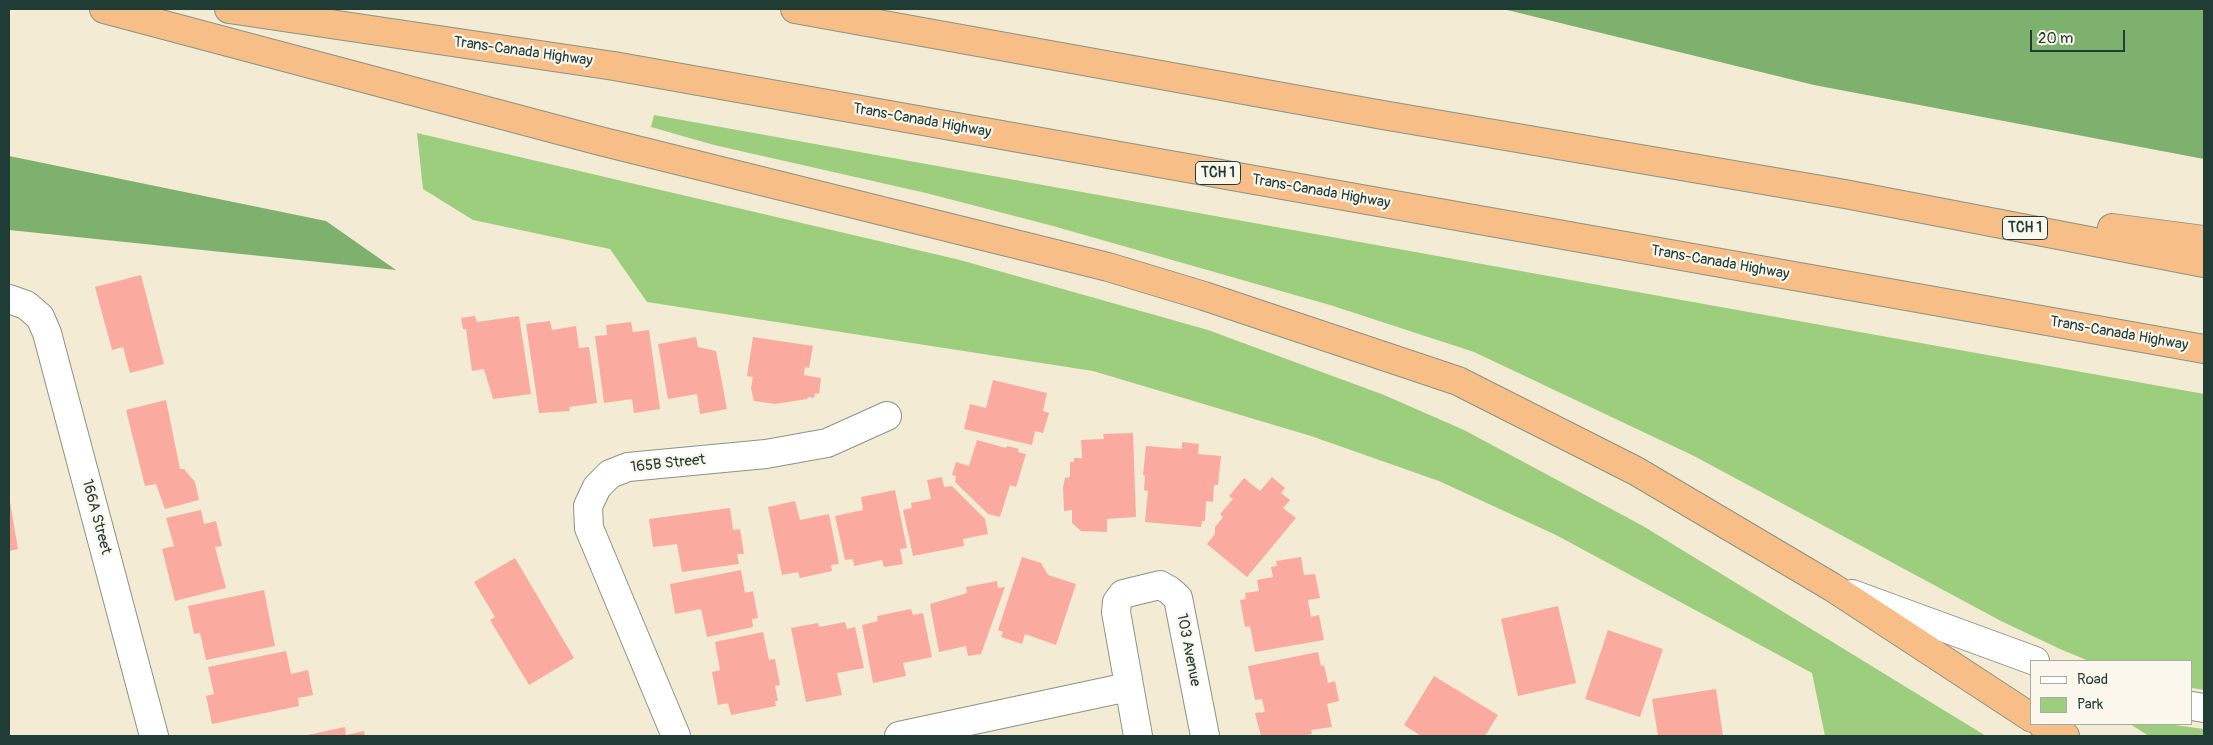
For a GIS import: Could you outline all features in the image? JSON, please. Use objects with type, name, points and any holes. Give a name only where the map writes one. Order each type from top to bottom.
[{"type":"highway","points":[[104,9],[600,141],[1108,267],[1204,296],[1458,381],[1636,471],[1832,587],[2030,718]]},
{"type":"highway","name":"Trans-Canada Highway","points":[[229,9],[624,68],[2204,349]]},
{"type":"highway","name":"TCH 1","points":[[795,9],[1387,115],[1846,194],[2204,263]]},
{"type":"highway","points":[[1846,194],[2204,240]]},
{"type":"highway","points":[[2038,725],[2049,736]]},
{"type":"highway","points":[[2043,725],[2064,736]]},
{"type":"street","name":"166A Street","points":[[17,302],[40,317],[47,333],[154,736]]},
{"type":"street","name":"165B Street","points":[[676,736],[589,528],[588,506],[597,487],[610,474],[628,467],[766,454],[827,443],[886,416]]},
{"type":"street","name":"103 Avenue","points":[[1138,736],[1116,612],[1117,602],[1123,594],[1160,586],[1169,590],[1178,598],[1205,736]]},
{"type":"street","points":[[1832,587],[2032,660]]},
{"type":"street","points":[[899,736],[952,731],[1128,687]]},
{"type":"green space","points":[[1503,9],[2204,9],[2204,159],[1814,85]]},
{"type":"green space","points":[[654,115],[2204,394],[2204,690],[2193,688],[2193,660],[2087,660],[2060,649],[2001,621],[1694,456],[1474,352],[1330,305],[1053,226],[926,193],[714,145],[651,127]]},
{"type":"green space","points":[[417,133],[960,260],[1208,330],[1384,395],[1464,430],[1643,526],[1986,736],[1825,736],[1812,673],[1556,535],[1439,481],[1311,436],[1093,371],[647,302],[610,249],[473,220],[423,189]]},
{"type":"green space","points":[[9,156],[326,221],[396,270],[9,230]]},
{"type":"green space","points":[[2132,725],[2174,725],[2204,729],[2204,736],[2149,736]]},
{"type":"building","points":[[141,275],[164,364],[130,373],[123,347],[112,350],[95,287]]},
{"type":"building","points":[[475,316],[477,322],[519,316],[531,394],[493,399],[484,369],[472,371],[466,329],[463,329],[461,318]]},
{"type":"building","points":[[550,321],[552,330],[576,326],[579,348],[589,347],[597,403],[569,407],[570,411],[539,413],[526,324]]},
{"type":"building","points":[[631,322],[633,332],[649,330],[660,409],[634,413],[632,399],[604,403],[595,336],[607,335],[606,325]]},
{"type":"building","points":[[696,337],[698,347],[716,351],[727,409],[700,414],[697,394],[668,399],[658,344]]},
{"type":"building","points":[[753,337],[813,346],[809,368],[805,367],[804,375],[821,378],[819,394],[815,393],[814,398],[808,397],[807,399],[775,404],[754,401],[751,388],[753,377],[747,376]]},
{"type":"building","points":[[993,380],[1047,393],[1043,411],[1049,413],[1043,433],[1035,431],[1032,445],[964,429],[970,404],[986,408]]},
{"type":"building","points":[[166,400],[180,469],[184,469],[195,482],[199,500],[165,509],[156,484],[145,486],[126,410]]},
{"type":"building","points":[[1133,433],[1136,517],[1107,519],[1107,532],[1081,531],[1072,523],[1072,510],[1064,511],[1063,487],[1065,478],[1070,477],[1070,462],[1074,462],[1074,458],[1082,458],[1081,440],[1104,439],[1103,434]]},
{"type":"building","points":[[977,440],[1006,448],[1007,446],[1019,449],[1018,452],[1026,454],[1016,487],[1010,485],[1000,517],[988,514],[955,482],[956,476],[952,475],[956,462],[969,466]]},
{"type":"building","points":[[1182,442],[1199,444],[1198,454],[1221,456],[1218,485],[1214,485],[1213,502],[1206,501],[1205,521],[1202,521],[1201,527],[1145,522],[1148,491],[1144,490],[1145,476],[1143,475],[1146,446],[1182,449]]},
{"type":"building","points":[[942,477],[944,487],[952,486],[985,519],[988,534],[963,539],[964,546],[913,556],[903,510],[912,508],[911,503],[931,499],[927,480]]},
{"type":"building","points":[[1272,477],[1285,488],[1281,493],[1290,500],[1283,508],[1296,518],[1247,577],[1207,544],[1215,534],[1215,527],[1223,517],[1220,514],[1233,499],[1229,496],[1244,478],[1260,491]]},
{"type":"building","points":[[895,490],[907,548],[900,549],[903,564],[884,567],[882,560],[854,566],[853,559],[845,560],[835,516],[863,510],[861,497]]},
{"type":"building","points":[[795,501],[800,520],[829,514],[839,564],[831,565],[832,571],[800,578],[798,572],[782,575],[768,507]]},
{"type":"building","points":[[9,503],[18,549],[9,551]]},
{"type":"building","points":[[730,508],[733,530],[740,529],[744,554],[737,554],[739,564],[682,572],[677,544],[653,547],[649,519]]},
{"type":"building","points":[[201,510],[204,524],[216,521],[222,546],[215,547],[226,588],[175,601],[162,549],[174,546],[166,518]]},
{"type":"building","points":[[1022,557],[1041,563],[1048,575],[1076,584],[1056,645],[1025,634],[1022,644],[1001,637],[1003,632],[998,630]]},
{"type":"building","points":[[1301,557],[1304,575],[1315,574],[1320,598],[1308,600],[1311,617],[1319,615],[1324,640],[1255,652],[1250,626],[1245,627],[1240,600],[1246,599],[1245,593],[1259,591],[1257,580],[1273,577],[1271,567],[1277,566],[1276,561]]},
{"type":"building","points":[[515,558],[574,658],[529,685],[490,620],[495,617],[474,582]]},
{"type":"building","points":[[741,570],[745,593],[753,591],[758,618],[752,619],[753,627],[707,637],[701,609],[675,614],[670,584]]},
{"type":"building","points":[[997,581],[998,588],[1005,587],[981,654],[968,656],[966,646],[939,652],[930,604],[967,593],[966,587]]},
{"type":"building","points":[[264,590],[275,646],[206,660],[200,633],[194,634],[188,606]]},
{"type":"building","points":[[1558,606],[1576,683],[1518,696],[1501,619]]},
{"type":"building","points":[[911,609],[913,615],[923,613],[932,657],[903,663],[906,676],[873,683],[862,625],[878,621],[877,616]]},
{"type":"building","points":[[845,622],[847,629],[855,627],[864,668],[837,673],[842,695],[806,702],[791,628],[818,623],[819,627]]},
{"type":"building","points":[[1608,630],[1663,649],[1640,717],[1585,699]]},
{"type":"building","points":[[763,632],[769,660],[775,659],[780,685],[775,686],[778,701],[775,701],[776,706],[731,715],[728,703],[718,705],[712,672],[720,670],[715,642]]},
{"type":"building","points":[[286,651],[291,674],[308,670],[313,695],[298,698],[299,706],[212,724],[206,696],[214,694],[208,667]]},
{"type":"building","points":[[1318,652],[1321,666],[1324,665],[1328,683],[1335,681],[1339,701],[1327,704],[1332,727],[1311,730],[1312,734],[1301,736],[1261,736],[1255,713],[1265,712],[1262,699],[1255,700],[1248,666]]},
{"type":"building","points":[[1434,676],[1498,715],[1485,736],[1421,736],[1404,725]]},
{"type":"building","points":[[1716,689],[1723,736],[1658,736],[1652,699]]},
{"type":"building","points":[[345,727],[346,735],[364,731],[365,736],[303,736]]}]
